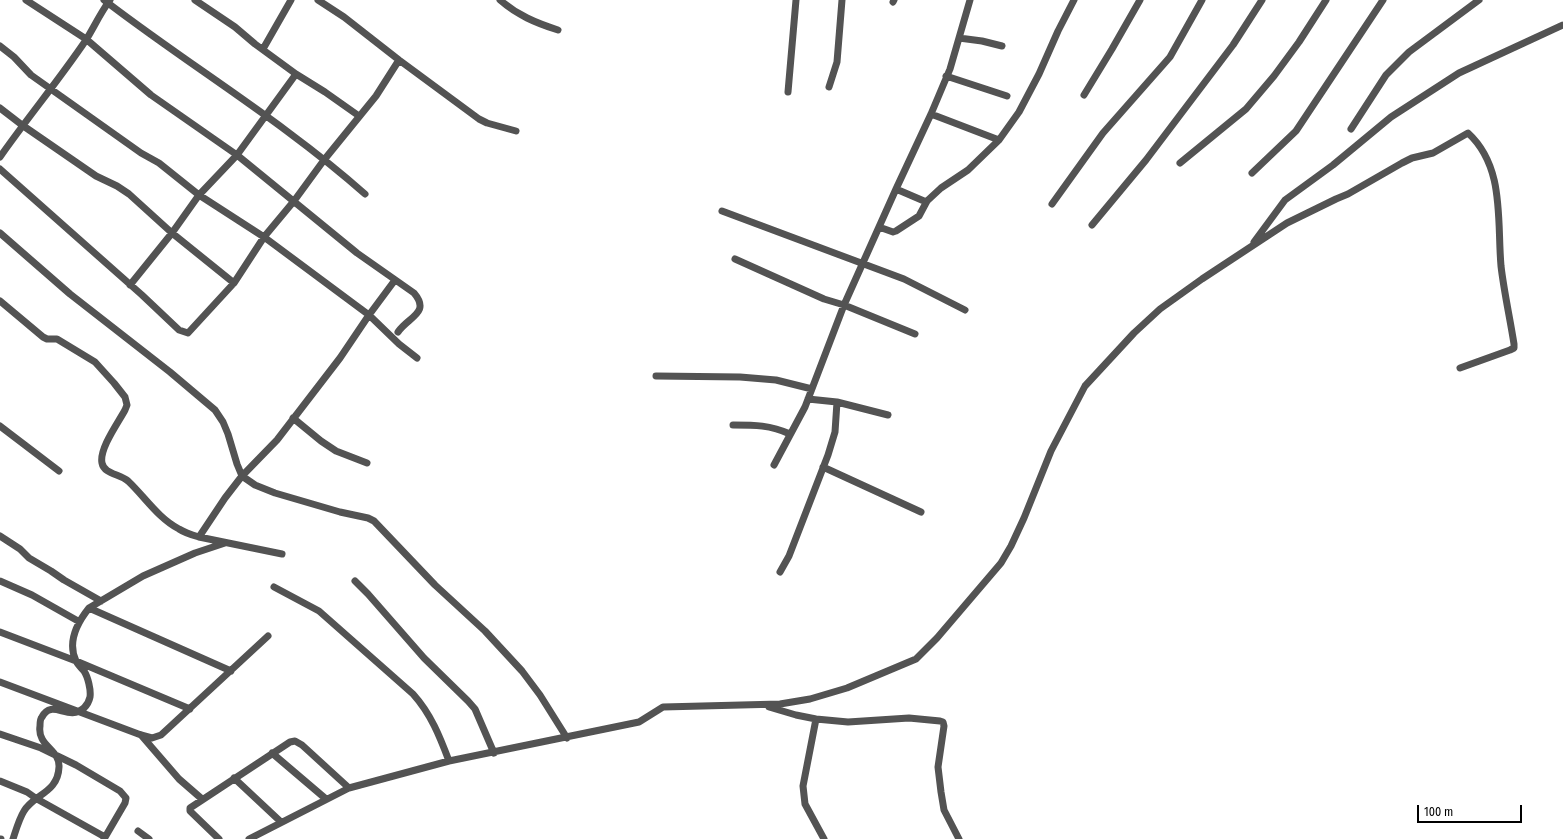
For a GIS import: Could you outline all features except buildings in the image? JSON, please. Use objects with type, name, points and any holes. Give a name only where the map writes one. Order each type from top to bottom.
[{"type":"street","points":[[26,0],[86,40],[150,95],[237,155],[357,253],[414,293],[420,305],[419,312],[398,332]]},
{"type":"street","points":[[196,0],[235,27],[255,44],[296,74],[359,116]]},
{"type":"street","points":[[263,49],[291,0]]},
{"type":"street","points":[[318,0],[344,17],[479,119],[487,123],[516,131]]},
{"type":"street","points":[[500,0],[509,8],[532,21],[558,30]]},
{"type":"street","points":[[788,92],[796,0]]},
{"type":"street","points":[[829,87],[837,62],[842,0]]},
{"type":"street","points":[[774,465],[808,399],[844,305],[931,114],[959,38],[970,0]]},
{"type":"street","points":[[879,227],[893,232],[900,229],[921,214],[927,201],[941,188],[968,170],[999,140],[1019,112],[1039,74],[1074,0]]},
{"type":"street","points":[[1084,95],[1140,0]]},
{"type":"street","points":[[1052,204],[1104,133],[1170,57],[1202,0]]},
{"type":"street","points":[[1092,225],[1146,160],[1233,45],[1262,0]]},
{"type":"street","points":[[1180,163],[1246,109],[1282,64],[1326,0]]},
{"type":"street","points":[[1252,173],[1296,131],[1383,0]]},
{"type":"street","points":[[1351,129],[1386,75],[1409,52],[1479,0]]},
{"type":"street","points":[[0,157],[22,125],[52,88],[86,40],[108,1],[265,115],[324,160],[365,194]]},
{"type":"street","points":[[1251,246],[1285,200],[1333,165],[1391,117],[1459,73],[1563,25]]},
{"type":"street","points":[[959,38],[982,41],[1002,46]]},
{"type":"street","points":[[0,46],[14,57],[31,75],[52,88],[141,154],[159,163],[199,195],[264,237],[369,314],[399,344],[416,358]]},
{"type":"street","points":[[0,169],[179,330],[188,333],[234,283],[264,237],[380,91],[399,60]]},
{"type":"street","points":[[130,285],[172,233],[199,195],[237,155],[296,74]]},
{"type":"street","points":[[946,76],[1007,96]]},
{"type":"street","points":[[0,108],[96,176],[117,186],[129,194],[172,233],[234,283]]},
{"type":"street","points":[[931,114],[999,140]]},
{"type":"street","points":[[249,839],[349,788],[449,762],[639,722],[664,707],[762,705],[780,704],[810,699],[847,688],[916,659],[962,610],[996,568],[1011,546],[1051,451],[1085,386],[1134,333],[1160,309],[1287,223],[1348,194],[1412,158],[1433,153],[1468,133],[1475,139],[1491,166],[1496,186],[1501,267],[1514,348],[1460,368]]},
{"type":"street","points":[[896,189],[927,201]]},
{"type":"street","points":[[722,211],[784,235],[863,262],[904,279],[965,310]]},
{"type":"street","points":[[0,233],[70,294],[170,372],[215,410],[223,422],[228,434],[242,476],[255,485],[275,493],[340,512],[368,518],[374,521],[435,585],[485,631],[522,671],[540,695],[567,738]]},
{"type":"street","points":[[735,259],[824,299],[844,305],[915,334]]},
{"type":"street","points":[[199,537],[225,498],[242,476],[276,440],[340,358],[369,314],[395,280]]},
{"type":"street","points":[[0,301],[43,337],[47,339],[57,339],[95,362],[125,397],[127,405],[101,457],[102,464],[106,471],[127,480],[163,517],[178,529],[199,537],[282,554]]},
{"type":"street","points":[[656,376],[740,377],[776,380],[812,389]]},
{"type":"street","points":[[808,399],[837,402],[888,415]]},
{"type":"street","points":[[780,572],[789,556],[835,432],[837,402]]},
{"type":"street","points":[[293,418],[336,451],[367,463]]},
{"type":"street","points":[[733,424],[763,425],[790,434]]},
{"type":"street","points":[[0,426],[59,471]]},
{"type":"street","points":[[823,467],[921,512]]},
{"type":"street","points":[[0,536],[20,549],[29,558],[101,601]]},
{"type":"street","points":[[13,839],[25,810],[51,787],[59,770],[57,756],[43,742],[39,730],[41,718],[46,712],[53,709],[72,714],[79,712],[88,704],[90,696],[89,685],[85,673],[76,661],[73,642],[78,622],[89,608],[143,576],[195,553],[227,542]]},
{"type":"street","points":[[0,581],[32,595],[78,622]]},
{"type":"street","points":[[355,582],[368,594],[424,658],[468,701],[474,709],[494,753]]},
{"type":"street","points":[[274,587],[320,611],[413,694],[431,718],[449,762]]},
{"type":"street","points":[[89,608],[231,671]]},
{"type":"street","points":[[0,632],[76,661],[190,708]]},
{"type":"street","points":[[0,682],[152,738],[157,737],[190,708],[268,636]]},
{"type":"street","points":[[762,705],[816,719],[848,722],[909,718],[943,722],[944,726],[938,767],[941,792],[944,810],[959,839]]},
{"type":"street","points":[[816,719],[803,786],[805,804],[824,839]]},
{"type":"street","points":[[0,734],[41,748],[76,765],[120,791],[126,798],[104,838],[27,792],[0,781]]},
{"type":"street","points":[[141,735],[179,779],[202,799]]},
{"type":"street","points":[[219,839],[190,811],[190,808],[290,742],[299,742],[349,788]]},
{"type":"street","points":[[272,753],[326,799]]},
{"type":"street","points":[[234,778],[282,822]]},
{"type":"street","points":[[138,831],[149,839]]}]
